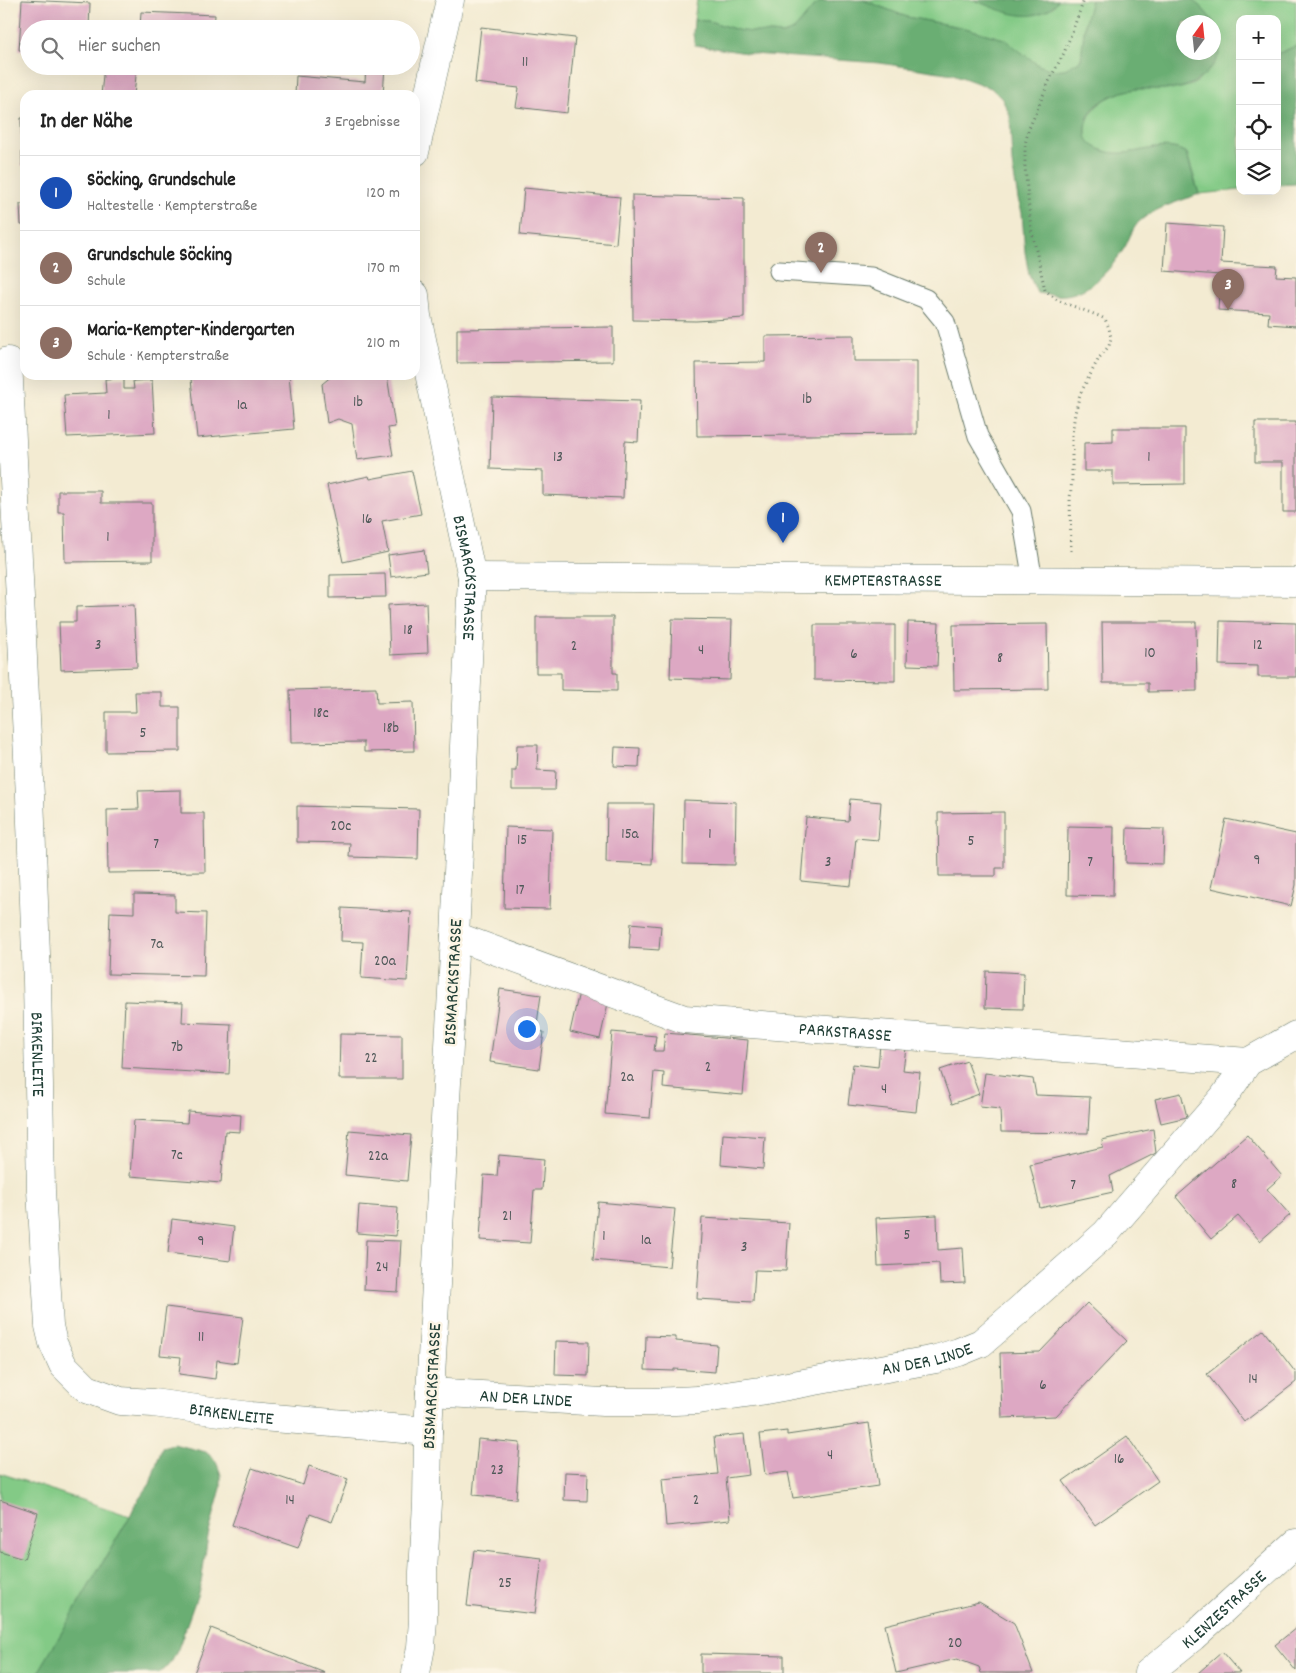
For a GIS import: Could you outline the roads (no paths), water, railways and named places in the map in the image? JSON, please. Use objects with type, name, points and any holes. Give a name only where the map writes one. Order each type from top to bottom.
[{"type":"street","points":[[420,130],[450,0]]},
{"type":"street","name":"BISMARCKSTRASSE","points":[[416,1673],[424,1620],[422,1572],[427,1503],[428,1431],[472,577],[420,328]]},
{"type":"street","name":"BIRKENLEITE","points":[[11,361],[30,796],[41,1190],[49,1326],[53,1343],[63,1365],[87,1389],[120,1401],[153,1403],[250,1416],[428,1431]]},
{"type":"street","name":"KEMPTERSTRASSE","points":[[472,577],[1296,582]]},
{"type":"street","name":"PARKSTRASSE","points":[[455,936],[684,1018],[1248,1062]]},
{"type":"street","name":"AN DER LINDE","points":[[430,1392],[603,1402],[698,1400],[760,1391],[936,1359],[959,1352],[980,1343],[1106,1233],[1223,1098],[1248,1062],[1296,1035]]},
{"type":"street","name":"KLENZESTRASSE","points":[[1148,1673],[1193,1637],[1296,1543]]},
{"type":"lane","points":[[779,271],[871,276],[926,299],[945,322],[978,436],[1021,511],[1033,581]]},
{"type":"place","name":"Grundschule Söcking","points":[[821,273]]},
{"type":"place","name":"Maria-Kempter-Kindergarten","points":[[1228,310]]},
{"type":"place","name":"Söcking, Grundschule","points":[[783,543]]}]
